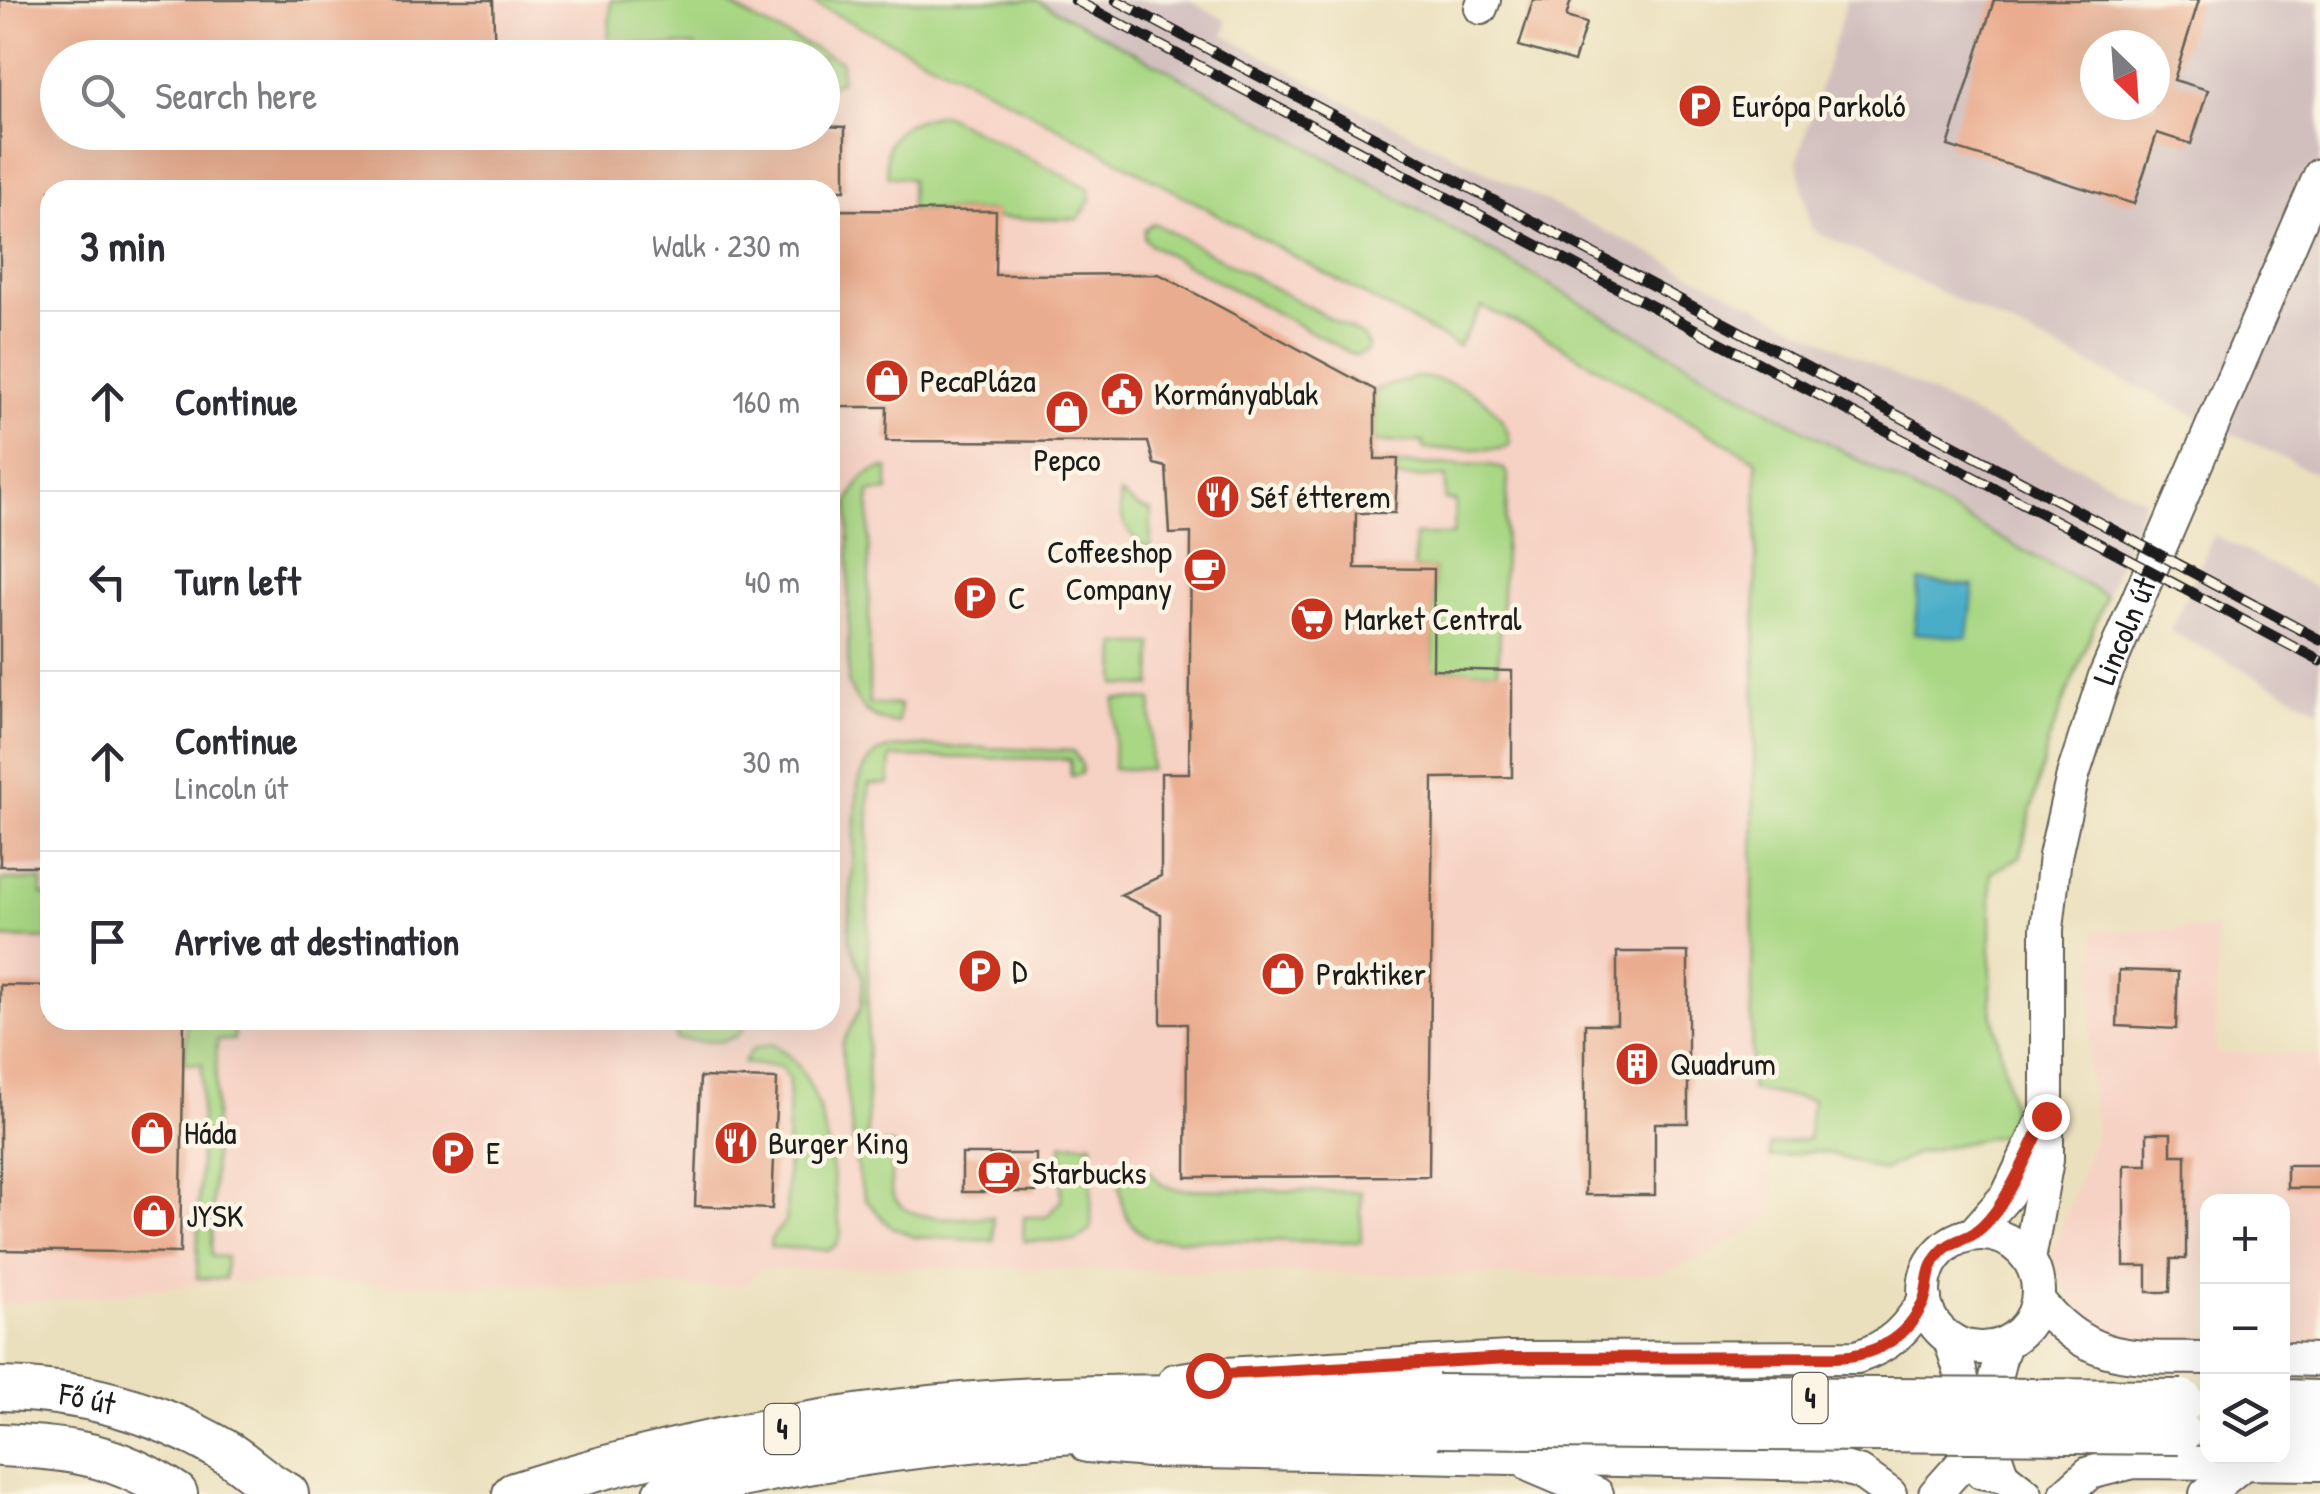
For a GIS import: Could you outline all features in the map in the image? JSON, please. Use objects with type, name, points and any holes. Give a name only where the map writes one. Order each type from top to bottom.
[{"type":"main road","name":"Fő út","points":[[0,1388],[86,1398],[144,1410],[226,1452],[287,1494]]},
{"type":"main road","name":"4","points":[[514,1494],[590,1470],[705,1442],[878,1414],[1057,1398],[1438,1411],[2194,1417]]},
{"type":"main road","points":[[2290,1401],[2320,1402]]},
{"type":"main road","name":"4","points":[[664,1494],[794,1466],[1008,1439],[1438,1411]]},
{"type":"main road","points":[[168,1422],[244,1494]]},
{"type":"main road","points":[[2290,1434],[2320,1434]]},
{"type":"main road","points":[[0,1445],[115,1460],[158,1487]]},
{"type":"street","name":"Lincoln út","points":[[2029,1260],[2047,1160],[2047,929],[2055,856],[2072,775],[2105,676],[2320,175]]},
{"type":"street","name":"Lincoln út","points":[[1973,1234],[2008,1194],[2046,1116]]},
{"type":"street","points":[[1973,1234],[1995,1236],[2029,1260],[2036,1272],[2038,1300],[2021,1332],[2005,1343],[1976,1348],[1949,1338],[1937,1328],[1925,1299],[1924,1284],[1930,1265],[1943,1248],[1973,1234]]},
{"type":"street","points":[[1057,1398],[1208,1375],[1509,1358],[1857,1356],[1877,1351],[1894,1340],[1925,1299]]},
{"type":"street","points":[[2038,1300],[2061,1326],[2092,1348],[2127,1357],[2200,1358]]},
{"type":"street","points":[[1942,1488],[1970,1456],[1970,1408],[1965,1380],[1949,1338]]},
{"type":"street","points":[[2005,1343],[1997,1365],[1991,1410],[1992,1452],[2014,1485]]},
{"type":"street","points":[[2290,1359],[2320,1360]]},
{"type":"street","points":[[1008,1439],[1148,1452],[1831,1464],[1861,1473],[1890,1494]]},
{"type":"street","points":[[1513,1458],[1597,1494]]},
{"type":"street","points":[[2066,1494],[2089,1473],[2109,1466],[2134,1462],[2200,1463]]},
{"type":"street","points":[[2206,1494],[2244,1464]]},
{"type":"street","points":[[2290,1464],[2320,1464]]},
{"type":"street","points":[[1942,1488],[1966,1474],[1984,1472],[2014,1485]]},
{"type":"shaded area","points":[[0,0],[807,0],[995,93],[1457,345],[1481,306],[1539,333],[1757,461],[1752,1090],[1812,1099],[1808,1140],[1770,1145],[1772,1215],[1709,1255],[1666,1272],[1624,1277],[896,1267],[758,1269],[747,1285],[710,1287],[225,1282],[0,1305]]},
{"type":"shaded area","points":[[1036,0],[1190,0],[1227,21],[1224,35],[1355,106],[2145,500],[2106,596],[1781,417],[1245,111]]},
{"type":"shaded area","points":[[1847,0],[2320,0],[2320,476],[1811,229],[1797,161]]},
{"type":"shaded area","points":[[2214,535],[2320,590],[2320,710],[2170,631]]},
{"type":"shaded area","points":[[2216,929],[2216,1053],[2320,1056],[2320,1347],[2290,1346],[2290,1194],[2200,1194],[2200,1344],[2114,1341],[2083,1321],[2051,1257],[2096,1133],[2088,1067],[2095,931]]},
{"type":"green space","points":[[611,0],[723,0],[796,40],[608,40]]},
{"type":"green space","points":[[807,0],[1036,0],[1245,111],[1781,417],[2106,596],[2048,742],[2020,857],[1991,873],[1991,1005],[2013,1112],[2002,1135],[1917,1153],[1883,1171],[1812,1151],[1770,1158],[1770,1145],[1808,1139],[1812,1100],[1751,1090],[1757,461],[1539,333],[1482,307],[1458,346],[995,93]]},
{"type":"green space","points":[[943,114],[1089,188],[1091,200],[1078,219],[996,218],[995,211],[910,210],[911,179],[888,176],[887,149],[891,139],[907,125]]},
{"type":"green space","points":[[1154,223],[1364,337],[1367,351],[1352,354],[1149,244],[1144,237],[1145,229]]},
{"type":"green space","points":[[1416,377],[1447,382],[1476,395],[1499,416],[1510,444],[1502,449],[1424,449],[1423,442],[1375,442],[1375,390]]},
{"type":"green space","points":[[1398,464],[1491,465],[1504,469],[1508,476],[1498,671],[1433,669],[1434,569],[1414,569],[1415,535],[1453,535],[1456,501],[1445,500],[1446,477],[1397,478]]},
{"type":"green space","points":[[888,468],[888,491],[869,492],[869,704],[900,705],[898,723],[867,712],[848,683],[849,501],[864,478]]},
{"type":"green space","points":[[1120,494],[1151,511],[1150,551],[1126,527]]},
{"type":"green space","points":[[1117,644],[1153,644],[1152,686],[1116,685]]},
{"type":"green space","points":[[1115,699],[1152,700],[1150,769],[1113,769]]},
{"type":"green space","points":[[917,746],[1073,751],[1082,765],[1081,774],[1071,776],[1070,759],[891,757],[889,784],[869,784],[867,1144],[893,1145],[891,1187],[898,1203],[921,1215],[993,1217],[994,1241],[914,1237],[890,1226],[866,1200],[859,1180],[842,1044],[861,1006],[863,978],[849,939],[858,785],[872,757],[886,750]]},
{"type":"green space","points":[[0,880],[40,880],[40,939],[0,938]]},
{"type":"green space","points":[[187,1030],[234,1030],[234,1040],[217,1040],[211,1256],[226,1257],[225,1279],[197,1278],[202,1064],[185,1063]]},
{"type":"green space","points":[[676,1030],[742,1030],[724,1041],[676,1039]]},
{"type":"green space","points":[[771,1044],[790,1057],[805,1076],[824,1127],[841,1233],[837,1245],[829,1250],[770,1247],[771,1239],[786,1220],[789,1081],[782,1067],[743,1063],[752,1049]]},
{"type":"green space","points":[[1092,1143],[1091,1229],[1076,1241],[1023,1241],[1024,1217],[1046,1217],[1061,1200],[1062,1144]]},
{"type":"green space","points":[[1119,1169],[1148,1169],[1161,1184],[1174,1189],[1361,1192],[1361,1242],[1151,1239],[1133,1226],[1124,1210]]},
{"type":"water","points":[[1919,581],[1974,586],[1968,638],[1914,633]]},
{"type":"building","points":[[0,0],[493,0],[494,40],[40,40],[40,150],[840,150],[840,127],[845,127],[845,190],[840,190],[840,180],[40,180],[40,866],[0,866]]},
{"type":"building","points":[[1533,0],[1571,0],[1566,17],[1586,23],[1574,62],[1519,46]]},
{"type":"building","points":[[1994,0],[2199,0],[2174,80],[2208,90],[2191,144],[2157,133],[2134,204],[1948,146]]},
{"type":"building","name":"Market Central","points":[[840,210],[996,211],[995,275],[1159,274],[1375,390],[1375,459],[1398,459],[1395,513],[1356,513],[1355,568],[1434,569],[1433,669],[1512,671],[1512,777],[1433,778],[1429,1176],[1186,1177],[1187,1024],[1161,1024],[1161,914],[1120,895],[1161,876],[1161,773],[1189,773],[1191,533],[1170,534],[1166,467],[1154,464],[1148,442],[886,441],[887,407],[840,407]]},
{"type":"building","name":"Quadrum","points":[[1617,952],[1688,952],[1688,1123],[1655,1123],[1655,1195],[1585,1195],[1585,1024],[1617,1024]]},
{"type":"building","points":[[2119,970],[2178,972],[2176,1029],[2117,1026]]},
{"type":"building","points":[[0,985],[40,986],[40,1030],[184,1030],[180,1253],[0,1250]]},
{"type":"building","name":"Burger King","points":[[700,1077],[777,1079],[772,1209],[695,1206]]},
{"type":"building","points":[[2147,1133],[2171,1133],[2171,1155],[2186,1155],[2186,1259],[2171,1259],[2170,1292],[2147,1292],[2147,1266],[2124,1266],[2124,1165],[2147,1165]]},
{"type":"building","name":"Starbucks","points":[[962,1154],[1036,1154],[1036,1192],[962,1192]]},
{"type":"building","points":[[2287,1165],[2320,1165],[2320,1188],[2287,1188]]},
{"type":"railway","points":[[1075,0],[2320,661]]},
{"type":"railway","points":[[1116,0],[2320,640]]},
{"type":"place","name":"Európa Parkoló","points":[[1700,106]]},
{"type":"place","name":"PecaPláza","points":[[887,381]]},
{"type":"place","name":"Kormányablak","points":[[1122,394]]},
{"type":"place","name":"Pepco","points":[[1067,412]]},
{"type":"place","name":"Séf étterem","points":[[1218,497]]},
{"type":"place","name":"Coffeeshop Company","points":[[1205,570]]},
{"type":"place","name":"C","points":[[975,598]]},
{"type":"place","name":"Market Central","points":[[1312,619]]},
{"type":"place","name":"D","points":[[980,971]]},
{"type":"place","name":"Praktiker","points":[[1283,974]]},
{"type":"place","name":"Quadrum","points":[[1637,1064]]},
{"type":"place","name":"Háda","points":[[152,1133]]},
{"type":"place","name":"Burger King","points":[[736,1143]]},
{"type":"place","name":"E","points":[[453,1153]]},
{"type":"place","name":"Starbucks","points":[[999,1173]]},
{"type":"place","name":"JYSK","points":[[154,1216]]},
{"type":"route","points":[[1208,1375],[1509,1358],[1836,1357],[1877,1351],[1911,1322],[1925,1299],[1924,1284],[1930,1265],[1943,1248],[1973,1234],[2008,1194],[2046,1116]]}]
